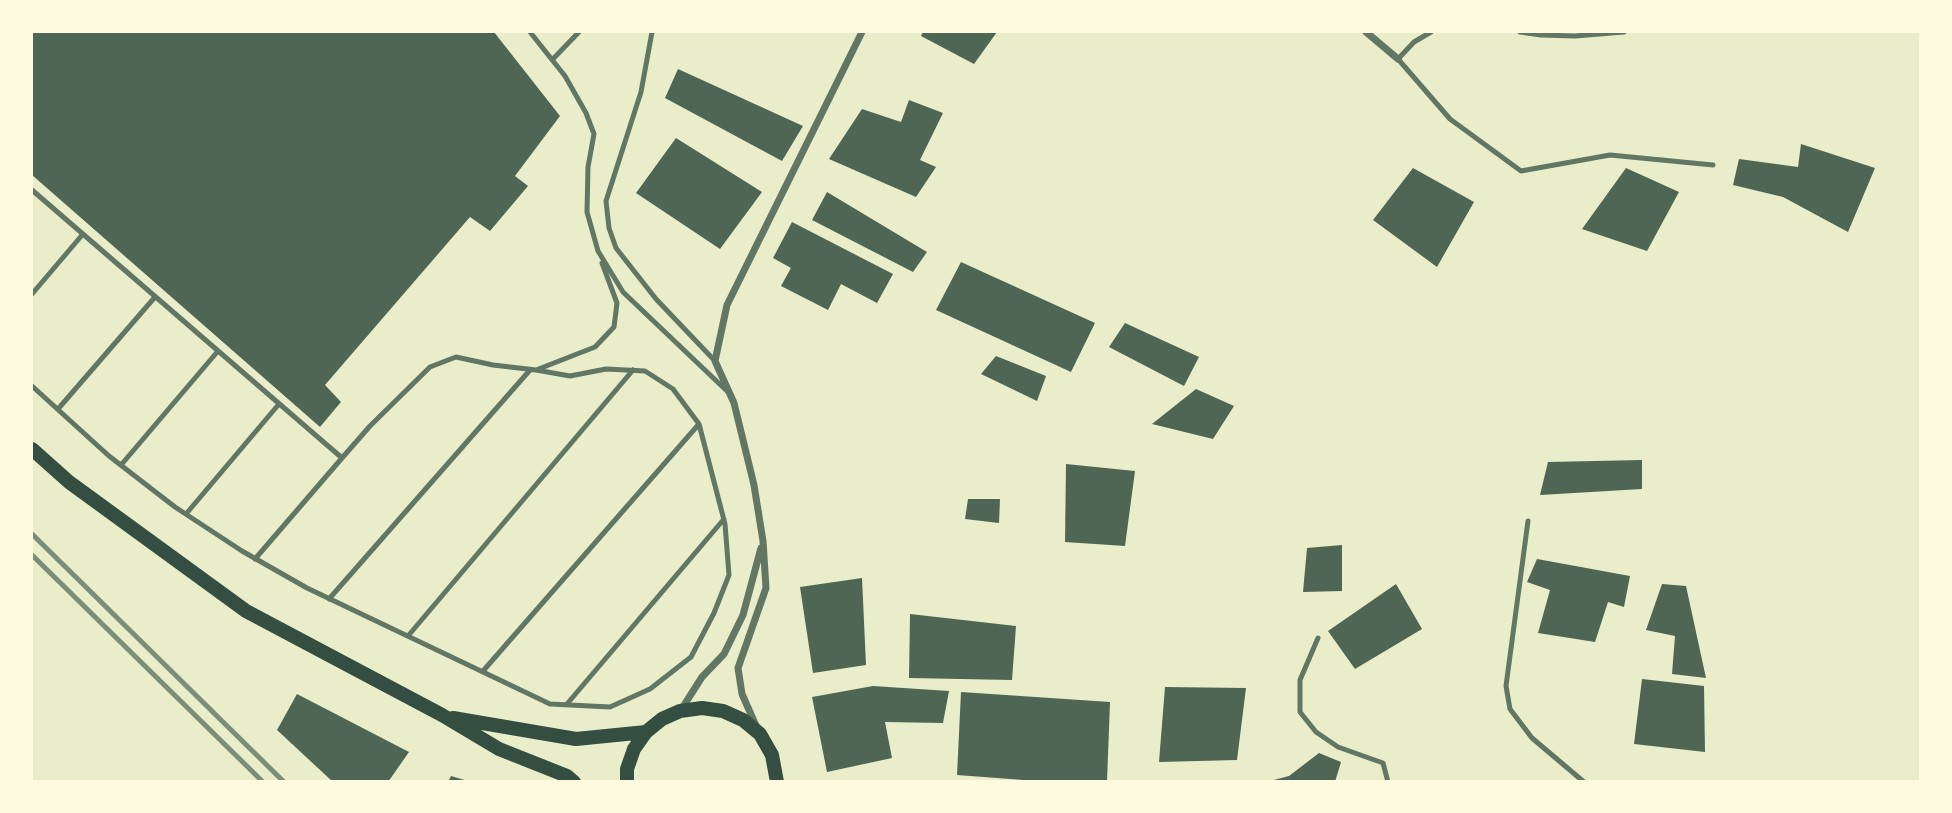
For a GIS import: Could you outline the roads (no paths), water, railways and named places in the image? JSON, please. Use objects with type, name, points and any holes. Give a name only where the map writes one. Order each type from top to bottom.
[{"type":"main road","points":[[32,449],[69,482],[246,611],[442,715],[499,749],[567,776],[574,782]]},
{"type":"main road","points":[[626,782],[634,749],[646,732],[662,719],[680,711],[702,708],[723,711],[743,720],[760,734],[772,755],[777,782]]},
{"type":"main road","points":[[442,715],[576,738],[646,732]]},
{"type":"street","points":[[760,734],[742,695],[738,668],[766,588],[763,541],[754,485],[730,394],[715,361],[727,305],[862,32]]},
{"type":"street","points":[[1366,32],[1398,59]]},
{"type":"street","points":[[680,711],[702,677],[729,644],[743,615],[763,541]]},
{"type":"lane","points":[[329,599],[533,369],[594,347],[614,327],[617,303],[587,212],[588,167],[594,134],[586,113],[565,76],[530,32]]},
{"type":"lane","points":[[552,60],[579,32]]},
{"type":"lane","points":[[652,32],[641,92],[606,201],[609,228],[616,248],[656,299],[715,361]]},
{"type":"lane","points":[[1431,32],[1414,42],[1398,59],[1450,120],[1521,172],[1610,155],[1713,165]]},
{"type":"lane","points":[[1520,32],[1574,36],[1624,32]]},
{"type":"lane","points":[[32,190],[342,458]]},
{"type":"lane","points":[[32,294],[83,234]]},
{"type":"lane","points":[[598,251],[623,292],[730,394]]},
{"type":"lane","points":[[58,409],[155,297]]},
{"type":"lane","points":[[121,465],[218,351]]},
{"type":"lane","points":[[32,386],[121,465],[187,514],[256,559],[329,599],[550,704],[610,707],[650,689],[691,657],[714,613],[729,575],[724,519],[699,424],[673,389],[645,371],[606,369],[570,376],[456,357],[430,367],[370,426],[256,559]]},
{"type":"lane","points":[[408,636],[633,370]]},
{"type":"lane","points":[[187,514],[279,404]]},
{"type":"lane","points":[[483,671],[699,424]]},
{"type":"lane","points":[[567,705],[724,519]]},
{"type":"lane","points":[[1528,522],[1506,686],[1510,709],[1532,738],[1584,782]]},
{"type":"lane","points":[[1318,638],[1300,680],[1300,712],[1316,732],[1338,747],[1383,763],[1388,782]]},
{"type":"railway","points":[[32,534],[284,782]]},
{"type":"railway","points":[[32,555],[263,782]]}]
